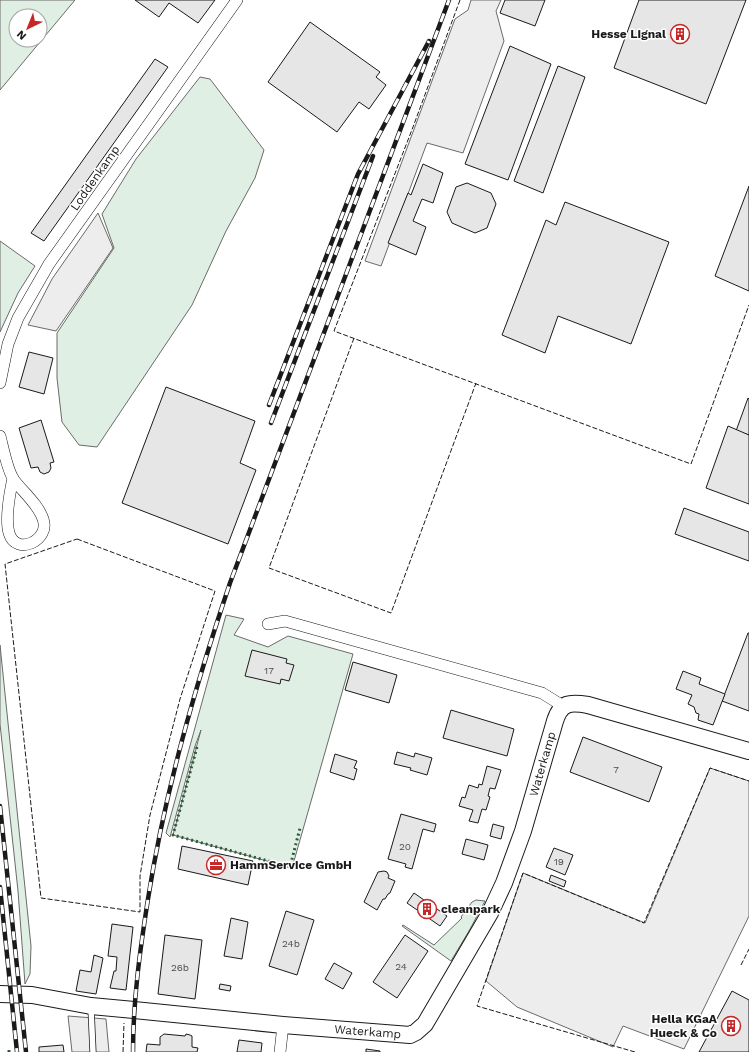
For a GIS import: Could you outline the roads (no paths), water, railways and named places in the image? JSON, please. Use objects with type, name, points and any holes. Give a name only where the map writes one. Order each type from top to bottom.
[{"type":"street","name":"Loddenkamp","points":[[0,383],[8,344],[18,318],[50,264],[237,0]]},
{"type":"street","points":[[0,436],[13,478],[44,520],[44,528],[41,534],[37,540],[31,544],[22,545],[15,542],[9,532],[8,516],[13,478]]},
{"type":"street","points":[[268,624],[285,621],[542,693],[563,706],[574,702],[588,705],[749,751]]},
{"type":"street","name":"Waterkamp","points":[[0,994],[32,995],[91,1006],[283,1025],[410,1035],[416,1032],[425,1024],[490,913],[504,883],[523,831],[557,712],[563,706]]},
{"type":"street","points":[[280,1052],[283,1025]]},
{"type":"lane","points":[[91,1006],[93,1052]]},
{"type":"railway","points":[[133,1052],[134,1013],[138,975],[145,918],[155,859],[172,779],[193,700],[230,583],[449,0]]},
{"type":"railway","points":[[269,405],[358,174],[429,41]]},
{"type":"railway","points":[[271,423],[373,156]]},
{"type":"railway","points":[[0,806],[26,1052]]},
{"type":"railway","points":[[0,887],[17,1052]]},
{"type":"place","name":"Hesse Lignal","points":[[680,34]]},
{"type":"place","name":"HammService GmbH","points":[[216,865]]},
{"type":"place","name":"cleanpark","points":[[427,909]]},
{"type":"place","name":"Hella KGaA Hueck & Co","points":[[731,1026]]}]
